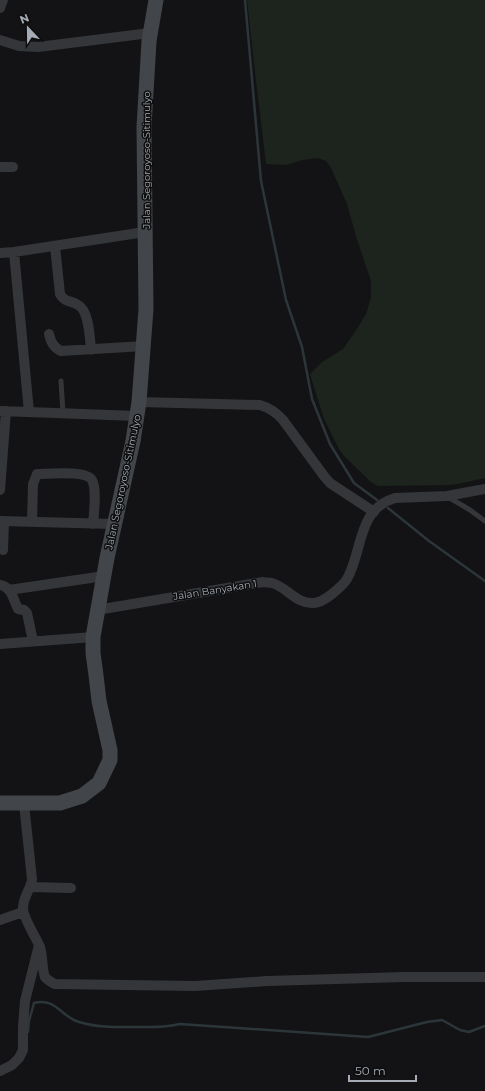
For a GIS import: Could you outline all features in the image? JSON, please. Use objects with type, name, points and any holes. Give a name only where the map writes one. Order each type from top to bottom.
[{"type":"main road","name":"Jalan Segoroyoso-Sitimulyo","points":[[0,803],[60,803],[82,796],[99,783],[110,760],[110,750],[96,675],[93,637],[97,610],[138,409],[146,309],[144,127],[150,33],[156,0]]},
{"type":"street","points":[[0,8],[3,0]]},
{"type":"street","points":[[0,40],[19,46],[38,47],[150,33]]},
{"type":"street","points":[[0,166],[13,167]]},
{"type":"street","points":[[0,253],[145,232]]},
{"type":"street","points":[[55,246],[60,294],[62,299],[67,302],[78,304],[83,309],[87,320],[92,350]]},
{"type":"street","points":[[14,252],[29,412]]},
{"type":"street","points":[[49,334],[52,344],[61,351],[144,346]]},
{"type":"street","points":[[0,490],[3,411],[63,413],[260,405],[268,407],[276,412],[330,483],[374,512]]},
{"type":"street","points":[[32,522],[33,484],[37,474],[75,473],[88,475],[92,479],[94,491],[93,524]]},
{"type":"street","name":"Jalan Banyakan 1","points":[[97,610],[263,582],[272,583],[284,589],[301,601],[313,603],[326,598],[347,579],[365,526],[374,512],[388,500],[396,498],[447,496],[485,489]]},
{"type":"street","points":[[3,550],[2,521],[114,524]]},
{"type":"street","points":[[33,641],[27,613],[24,610],[18,609],[4,588],[104,576]]},
{"type":"street","points":[[0,644],[93,637]]},
{"type":"street","points":[[24,804],[32,879],[31,887],[25,898],[23,912],[43,955],[43,971],[45,977],[50,982],[55,984],[195,986],[267,981],[404,977],[485,977]]},
{"type":"street","points":[[31,887],[71,888]]},
{"type":"street","points":[[0,920],[23,912]]},
{"type":"street","points":[[0,1071],[12,1065],[23,1050],[25,1001],[39,945]]},
{"type":"lane","points":[[61,381],[63,413]]},
{"type":"lane","points":[[447,496],[470,510],[485,522]]},
{"type":"shaded area","points":[[247,0],[485,0],[485,478],[448,485],[378,486],[371,482],[344,456],[324,419],[310,374],[322,362],[343,349],[357,329],[366,314],[371,298],[371,281],[347,204],[331,168],[326,161],[318,158],[302,160],[286,165],[266,164]]},
{"type":"waterway","points":[[245,0],[261,181],[286,300],[302,347],[312,399],[330,444],[354,483],[377,500]]},
{"type":"waterway","points":[[388,508],[429,541],[485,581]]},
{"type":"waterway","points":[[28,1032],[29,1021],[34,1003],[42,1002],[53,1005],[73,1020],[108,1027],[159,1027],[180,1024],[368,1037],[427,1022],[442,1020],[460,1030],[469,1032],[485,1026]]}]
